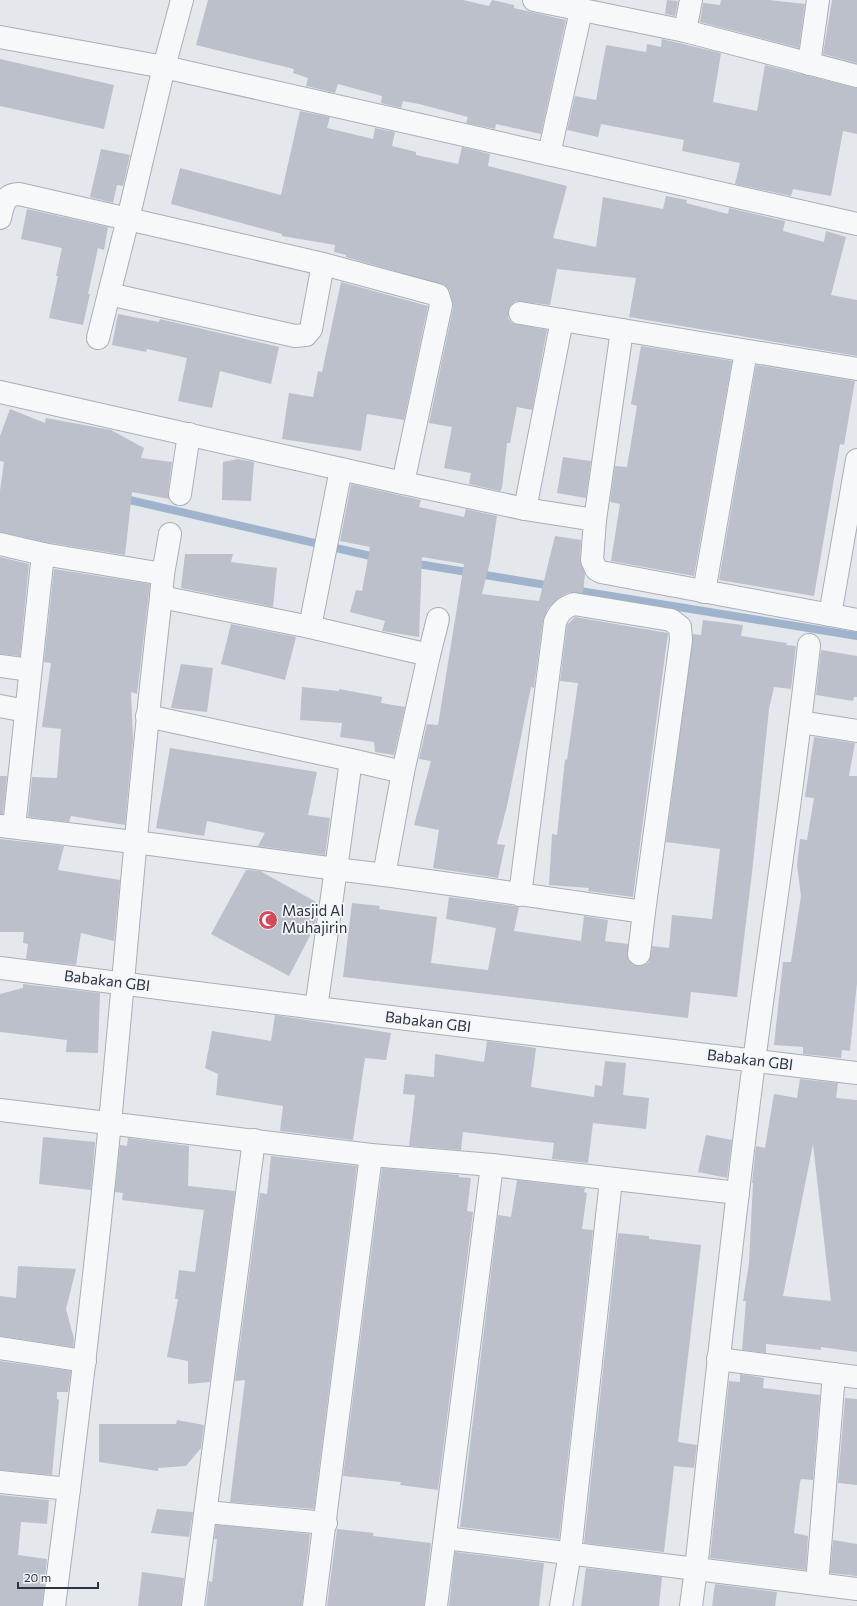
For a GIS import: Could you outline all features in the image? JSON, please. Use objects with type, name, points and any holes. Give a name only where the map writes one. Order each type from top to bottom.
[{"type":"street","points":[[98,338],[164,67],[182,0]]},
{"type":"street","points":[[534,0],[581,11],[686,31],[857,76]]},
{"type":"street","points":[[686,31],[691,0]]},
{"type":"street","points":[[809,64],[818,0]]},
{"type":"street","points":[[549,154],[581,11]]},
{"type":"street","points":[[0,37],[164,67],[857,224]]},
{"type":"street","points":[[0,218],[6,198],[10,195],[19,194],[323,264],[434,292],[440,298],[441,305],[403,483]]},
{"type":"street","points":[[109,294],[301,337],[306,335],[311,329],[323,264]]},
{"type":"street","points":[[520,313],[857,369]]},
{"type":"street","points":[[525,509],[562,320]]},
{"type":"street","points":[[622,330],[595,520],[592,560],[596,569],[601,572],[857,620]]},
{"type":"street","points":[[704,592],[746,351]]},
{"type":"street","points":[[0,392],[403,483],[525,509],[595,520]]},
{"type":"street","points":[[180,494],[189,434]]},
{"type":"street","points":[[830,615],[857,460]]},
{"type":"street","points":[[310,627],[340,469]]},
{"type":"street","points":[[54,1606],[85,1361],[110,1122],[147,716],[160,597],[170,534]]},
{"type":"street","points":[[0,544],[43,554],[163,574]]},
{"type":"street","points":[[43,554],[26,711],[7,827],[135,842],[384,875],[644,912]]},
{"type":"street","points":[[160,597],[310,627],[429,655]]},
{"type":"street","points":[[520,895],[555,622],[558,613],[565,607],[574,604],[585,604],[671,620],[680,627],[681,633],[639,954]]},
{"type":"street","points":[[384,875],[403,772],[438,619]]},
{"type":"street","points":[[691,1606],[718,1359],[754,1060],[800,722],[809,644]]},
{"type":"street","points":[[0,666],[30,670]]},
{"type":"street","points":[[0,706],[26,711]]},
{"type":"street","points":[[147,716],[403,772]]},
{"type":"street","points":[[800,722],[857,731]]},
{"type":"street","points":[[316,1008],[351,760]]},
{"type":"street","name":"Babakan GBI","points":[[0,968],[316,1008],[857,1073]]},
{"type":"street","points":[[0,1110],[110,1122],[371,1155],[492,1165],[611,1180],[738,1193]]},
{"type":"street","points":[[193,1606],[254,1140]]},
{"type":"street","points":[[314,1606],[326,1522],[371,1155]]},
{"type":"street","points":[[436,1606],[492,1165]]},
{"type":"street","points":[[561,1606],[570,1553],[611,1180]]},
{"type":"street","points":[[0,1348],[85,1361]]},
{"type":"street","points":[[718,1359],[857,1377]]},
{"type":"street","points":[[817,1584],[834,1374]]},
{"type":"street","points":[[0,1482],[69,1489]]},
{"type":"street","points":[[206,1512],[326,1522]]},
{"type":"street","points":[[445,1538],[857,1589]]},
{"type":"building","points":[[208,0],[463,0],[489,6],[492,0],[514,5],[514,8],[566,20],[541,134],[496,124],[495,129],[466,123],[468,117],[403,101],[401,108],[381,103],[382,96],[338,84],[335,93],[306,86],[308,78],[293,73],[294,69],[196,45]]},
{"type":"building","points":[[667,0],[678,1],[675,16],[665,14]]},
{"type":"building","points":[[721,0],[769,0],[805,4],[799,48],[700,22],[703,3],[720,5]]},
{"type":"building","points":[[832,0],[857,0],[857,63],[823,54]]},
{"type":"building","points":[[662,39],[721,53],[713,102],[757,111],[765,65],[857,88],[857,134],[843,131],[831,196],[793,189],[791,196],[735,184],[740,163],[682,151],[684,140],[601,124],[598,137],[567,130],[575,96],[596,100],[606,45],[646,52],[647,44],[661,47]]},
{"type":"building","points":[[0,59],[114,85],[104,129],[0,106]]},
{"type":"building","points":[[300,111],[330,117],[327,128],[373,139],[375,128],[395,132],[392,146],[416,152],[416,155],[458,164],[462,147],[490,154],[488,166],[567,186],[553,238],[596,247],[603,197],[663,209],[666,196],[687,200],[686,203],[728,214],[729,208],[785,221],[783,231],[824,242],[826,231],[846,237],[831,295],[857,300],[857,356],[629,317],[636,278],[557,269],[550,305],[516,301],[511,305],[508,311],[508,318],[512,323],[547,330],[532,410],[517,407],[510,443],[507,443],[502,488],[500,491],[469,484],[471,473],[444,468],[452,427],[429,423],[453,308],[450,291],[446,286],[346,257],[346,255],[334,252],[335,245],[282,236],[282,234],[171,204],[180,168],[281,195]]},
{"type":"building","points":[[101,149],[130,155],[123,186],[117,185],[113,203],[90,197]]},
{"type":"building","points":[[27,209],[108,227],[104,250],[98,248],[83,325],[49,318],[62,248],[21,239]]},
{"type":"building","points":[[341,282],[428,306],[404,420],[367,414],[361,451],[282,439],[289,393],[313,397],[318,371],[322,372]]},
{"type":"building","points":[[118,314],[159,322],[160,319],[279,347],[271,384],[220,371],[212,408],[178,401],[187,358],[147,349],[146,352],[112,345]]},
{"type":"building","points":[[641,346],[732,361],[694,576],[611,561],[620,504],[610,502],[615,466],[627,467],[637,406],[631,404]]},
{"type":"building","points":[[756,365],[855,381],[844,445],[840,444],[814,596],[719,580]]},
{"type":"building","points":[[10,409],[45,423],[46,418],[111,430],[144,448],[141,458],[172,462],[168,492],[169,499],[132,492],[125,555],[45,542],[0,532],[0,491],[4,462],[0,461],[0,436]]},
{"type":"building","points":[[563,457],[591,461],[586,498],[557,493]]},
{"type":"building","points":[[238,459],[254,462],[251,501],[222,500],[223,462]]},
{"type":"building","points":[[351,484],[421,500],[419,507],[464,517],[466,509],[497,516],[490,562],[482,594],[539,601],[555,536],[581,540],[580,559],[585,574],[583,593],[570,592],[558,598],[548,608],[543,620],[534,688],[531,687],[507,806],[497,844],[505,845],[498,878],[433,868],[439,830],[414,825],[431,761],[419,759],[427,724],[438,725],[464,564],[422,557],[419,637],[382,631],[385,621],[350,612],[356,590],[362,591],[370,547],[340,541]]},
{"type":"building","points":[[185,554],[233,554],[231,562],[277,568],[273,607],[181,588]]},
{"type":"building","points":[[0,557],[29,564],[20,656],[0,654]]},
{"type":"building","points":[[54,569],[150,584],[137,694],[131,692],[133,739],[125,825],[71,816],[69,822],[28,817],[32,777],[57,778],[61,729],[42,727],[51,663],[44,662]]},
{"type":"building","points":[[575,617],[668,633],[633,897],[588,891],[589,888],[549,885],[552,834],[557,835],[565,759],[567,760],[578,683],[560,681],[567,625]]},
{"type":"building","points":[[703,620],[743,625],[741,636],[787,643],[786,645],[796,646],[791,689],[774,687],[769,709],[753,864],[737,997],[691,992],[688,1018],[343,977],[352,903],[380,906],[379,909],[437,917],[431,963],[488,970],[496,928],[446,919],[449,897],[519,907],[514,931],[581,941],[584,916],[608,920],[605,941],[628,944],[628,959],[632,964],[638,966],[649,962],[652,946],[669,948],[672,915],[712,919],[720,849],[666,842],[693,634],[701,635]]},
{"type":"building","points":[[231,624],[296,637],[285,680],[221,664]]},
{"type":"building","points":[[821,650],[857,656],[857,697],[854,697],[853,701],[816,695]]},
{"type":"building","points":[[181,664],[213,668],[207,712],[171,708]]},
{"type":"building","points":[[302,687],[339,691],[339,689],[382,697],[381,703],[405,707],[394,755],[375,752],[374,742],[340,737],[342,723],[300,720]]},
{"type":"building","points":[[814,737],[855,743],[849,776],[857,776],[857,983],[850,1051],[842,1050],[841,1058],[803,1054],[803,1047],[774,1045],[783,962],[791,962],[801,896],[797,865],[800,839],[807,840],[814,798],[805,797]]},
{"type":"building","points":[[170,748],[317,772],[308,815],[330,818],[325,855],[258,846],[265,833],[207,821],[204,836],[156,828]]},
{"type":"building","points":[[0,776],[7,776],[3,814],[0,814]]},
{"type":"building","points":[[0,839],[64,846],[58,870],[120,880],[114,941],[81,933],[76,965],[26,959],[28,944],[23,943],[24,932],[0,932]]},
{"type":"building","name":"Masjid Al Muhajirin","points":[[246,870],[260,871],[318,903],[315,926],[289,976],[211,934]]},
{"type":"building","points":[[23,984],[100,993],[98,1053],[66,1052],[67,1040],[0,1032],[0,994],[23,988]]},
{"type":"building","points":[[275,1015],[391,1033],[386,1060],[365,1058],[353,1140],[280,1131],[283,1106],[216,1095],[218,1074],[205,1068],[212,1031],[271,1041]]},
{"type":"building","points":[[487,1041],[536,1048],[531,1087],[594,1097],[595,1085],[602,1086],[605,1061],[626,1063],[623,1095],[649,1098],[646,1129],[593,1123],[588,1163],[552,1159],[554,1143],[463,1132],[461,1150],[409,1146],[415,1095],[403,1094],[405,1074],[434,1077],[435,1054],[484,1062]]},
{"type":"building","points":[[800,1079],[838,1083],[836,1098],[857,1100],[857,1352],[821,1347],[821,1350],[766,1344],[766,1353],[742,1350],[746,1301],[743,1301],[749,1263],[752,1183],[756,1146],[765,1148],[774,1094],[797,1098]],"holes":[[[813,1144],[831,1301],[783,1296]]]},
{"type":"building","points":[[706,1135],[732,1140],[727,1178],[698,1172]]},
{"type":"building","points":[[43,1137],[95,1142],[91,1190],[39,1184]]},
{"type":"building","points":[[128,1138],[189,1146],[188,1186],[235,1191],[210,1382],[188,1384],[188,1361],[167,1357],[178,1299],[175,1299],[179,1270],[195,1272],[204,1210],[122,1200],[123,1193],[115,1192],[120,1145],[127,1146]]},
{"type":"building","points":[[271,1156],[357,1166],[314,1509],[230,1502],[245,1380],[235,1381],[260,1193],[267,1194]]},
{"type":"building","points":[[382,1168],[459,1175],[459,1177],[471,1178],[467,1211],[473,1212],[438,1490],[400,1485],[401,1482],[343,1476]]},
{"type":"building","points":[[517,1180],[585,1188],[584,1192],[587,1193],[582,1229],[593,1230],[559,1539],[460,1527],[498,1215],[511,1217]]},
{"type":"building","points":[[618,1233],[649,1236],[649,1239],[701,1245],[678,1442],[697,1445],[694,1468],[674,1466],[664,1552],[584,1543]]},
{"type":"building","points":[[18,1266],[76,1269],[66,1309],[74,1339],[73,1347],[0,1336],[0,1296],[16,1298]]},
{"type":"building","points":[[0,1361],[71,1371],[68,1392],[57,1392],[57,1399],[59,1400],[52,1475],[0,1470]]},
{"type":"building","points":[[740,1374],[764,1378],[763,1388],[820,1395],[813,1480],[801,1479],[794,1533],[808,1536],[806,1570],[710,1558],[729,1381],[740,1382]]},
{"type":"building","points":[[845,1398],[857,1399],[857,1485],[838,1483]]},
{"type":"building","points":[[177,1420],[204,1425],[201,1448],[186,1466],[158,1468],[158,1471],[99,1462],[99,1424],[176,1424]]},
{"type":"building","points":[[0,1495],[49,1500],[47,1524],[21,1522],[18,1555],[47,1559],[42,1606],[0,1606]]},
{"type":"building","points":[[157,1509],[193,1512],[189,1537],[151,1533]]},
{"type":"building","points":[[216,1525],[310,1534],[302,1606],[206,1606],[209,1581],[212,1582],[217,1539],[214,1539]]},
{"type":"building","points":[[337,1529],[374,1533],[373,1536],[431,1543],[424,1606],[327,1606]]},
{"type":"building","points":[[833,1540],[857,1544],[857,1576],[830,1573]]},
{"type":"building","points":[[455,1552],[544,1563],[539,1606],[449,1606]]},
{"type":"building","points":[[586,1568],[662,1577],[659,1606],[581,1606]]},
{"type":"building","points":[[142,1572],[184,1578],[181,1606],[138,1606]]},
{"type":"building","points":[[715,1584],[777,1592],[775,1606],[712,1606]]},
{"type":"waterway","points":[[121,498],[379,558]]},
{"type":"waterway","points":[[412,563],[552,586]]},
{"type":"waterway","points":[[574,590],[857,636]]},
{"type":"place","name":"Masjid Al Muhajirin","points":[[268,920]]}]
